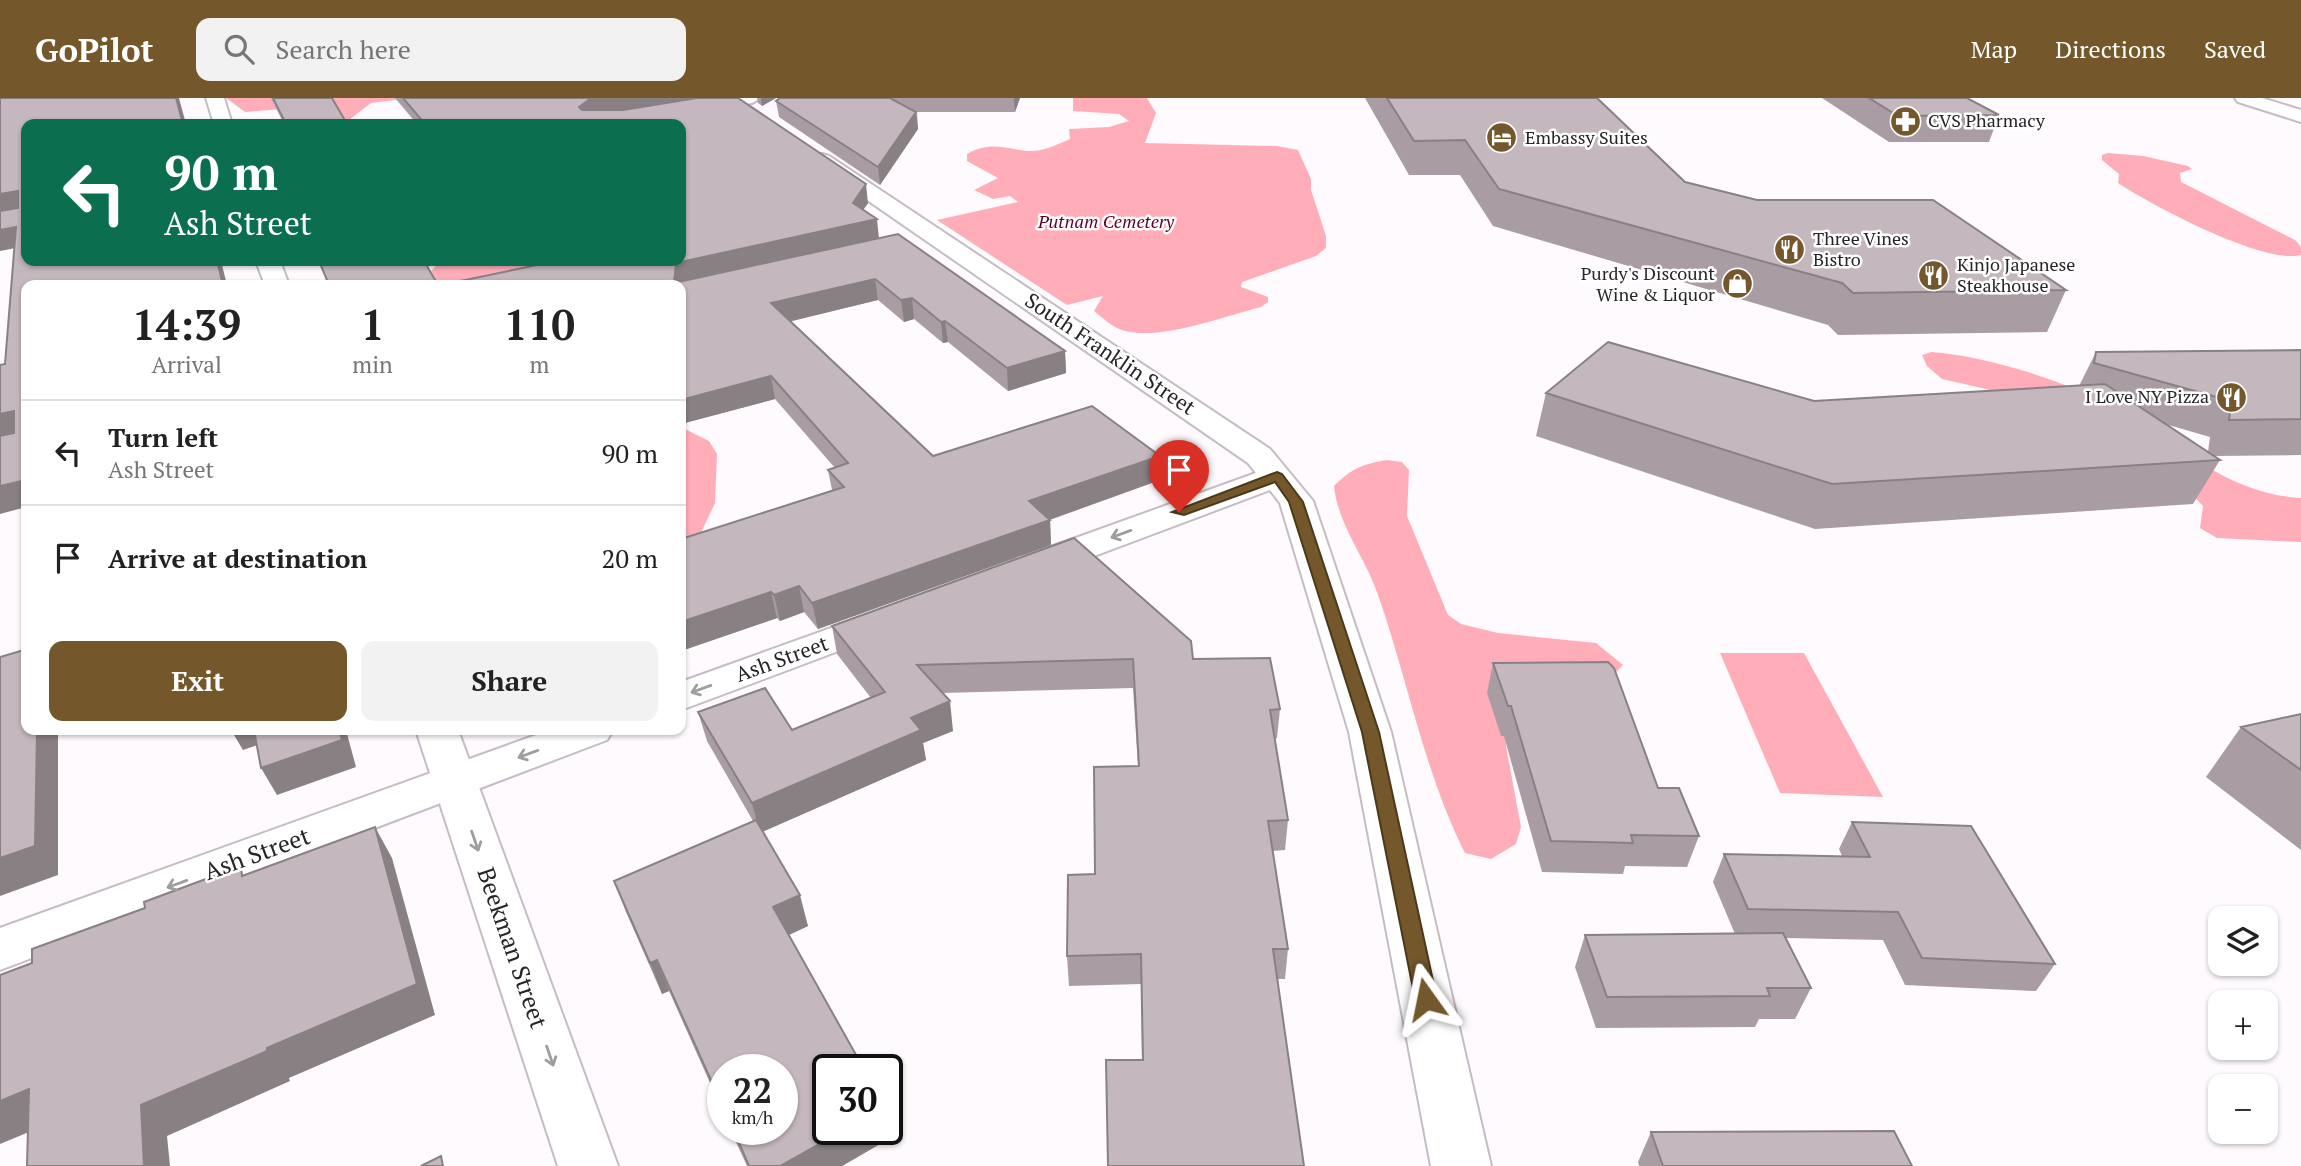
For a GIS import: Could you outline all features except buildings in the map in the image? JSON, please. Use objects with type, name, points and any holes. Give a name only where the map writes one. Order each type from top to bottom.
[{"type":"street","points":[[215,98],[221,119]]},
{"type":"street","points":[[2244,98],[2301,116]]},
{"type":"street","points":[[686,120],[764,116]]},
{"type":"street","name":"South Franklin Street","points":[[764,116],[919,239],[1259,456],[1296,502],[1370,732],[1461,1166]]},
{"type":"street","points":[[1002,577],[1277,476]]},
{"type":"street","name":"Ash Street","points":[[686,695],[912,610]]},
{"type":"street","name":"Beekman Street","points":[[439,735],[588,1166]]},
{"type":"street","name":"Ash Street","points":[[0,949],[579,735]]},
{"type":"green space","points":[[226,98],[411,98],[371,103],[350,119],[336,119],[308,107],[245,112]]},
{"type":"green space","name":"Putnam Cemetery","points":[[1073,98],[1147,98],[1156,113],[1145,143],[1277,146],[1298,150],[1311,179],[1311,190],[1326,236],[1326,248],[1316,256],[1242,282],[1241,287],[1268,297],[1268,302],[1261,307],[1172,330],[1137,333],[1118,329],[1094,311],[1103,296],[1067,305],[937,220],[1018,202],[1010,196],[993,199],[974,190],[998,178],[967,161],[967,154],[989,147],[1027,151],[1049,148],[1070,139],[1069,129],[1109,127],[1129,121],[1119,114],[1073,111]]},
{"type":"green space","points":[[2108,153],[2143,156],[2188,166],[2192,169],[2180,173],[2181,182],[2295,240],[2301,247],[2301,255],[2284,256],[2261,251],[2208,231],[2155,205],[2118,183],[2119,174],[2102,160],[2102,155]]},
{"type":"green space","points":[[436,266],[570,266],[590,280],[424,280]]},
{"type":"green space","points":[[1931,352],[1980,359],[2060,383],[2129,416],[2231,480],[2276,495],[2301,498],[2301,542],[2217,538],[2200,528],[2203,506],[2186,488],[2040,401],[1942,379],[1927,366],[1922,355]]},
{"type":"green space","points":[[686,430],[709,441],[717,454],[715,503],[697,541],[686,550]]},
{"type":"green space","points":[[1387,460],[1402,462],[1409,470],[1407,516],[1448,615],[1461,624],[1498,633],[1596,643],[1623,665],[1604,684],[1509,704],[1506,746],[1521,827],[1516,844],[1491,859],[1465,853],[1451,822],[1427,758],[1378,595],[1337,501],[1334,486],[1346,475],[1364,465]]},
{"type":"green space","points":[[1720,653],[1804,653],[1883,797],[1780,793]]},
{"type":"place","name":"CVS Pharmacy","points":[[1905,121]]},
{"type":"place","name":"Embassy Suites","points":[[1502,138]]},
{"type":"place","name":"Three Vines Bistro","points":[[1790,249]]},
{"type":"place","name":"Kinjo Japanese Steakhouse","points":[[1934,275]]},
{"type":"place","name":"Purdy's Discount Wine & Liquor","points":[[1738,284]]},
{"type":"place","name":"I Love NY Pizza","points":[[2232,397]]},
{"type":"route","points":[[1179,512],[1277,476],[1296,502],[1370,732],[1426,999]]}]
